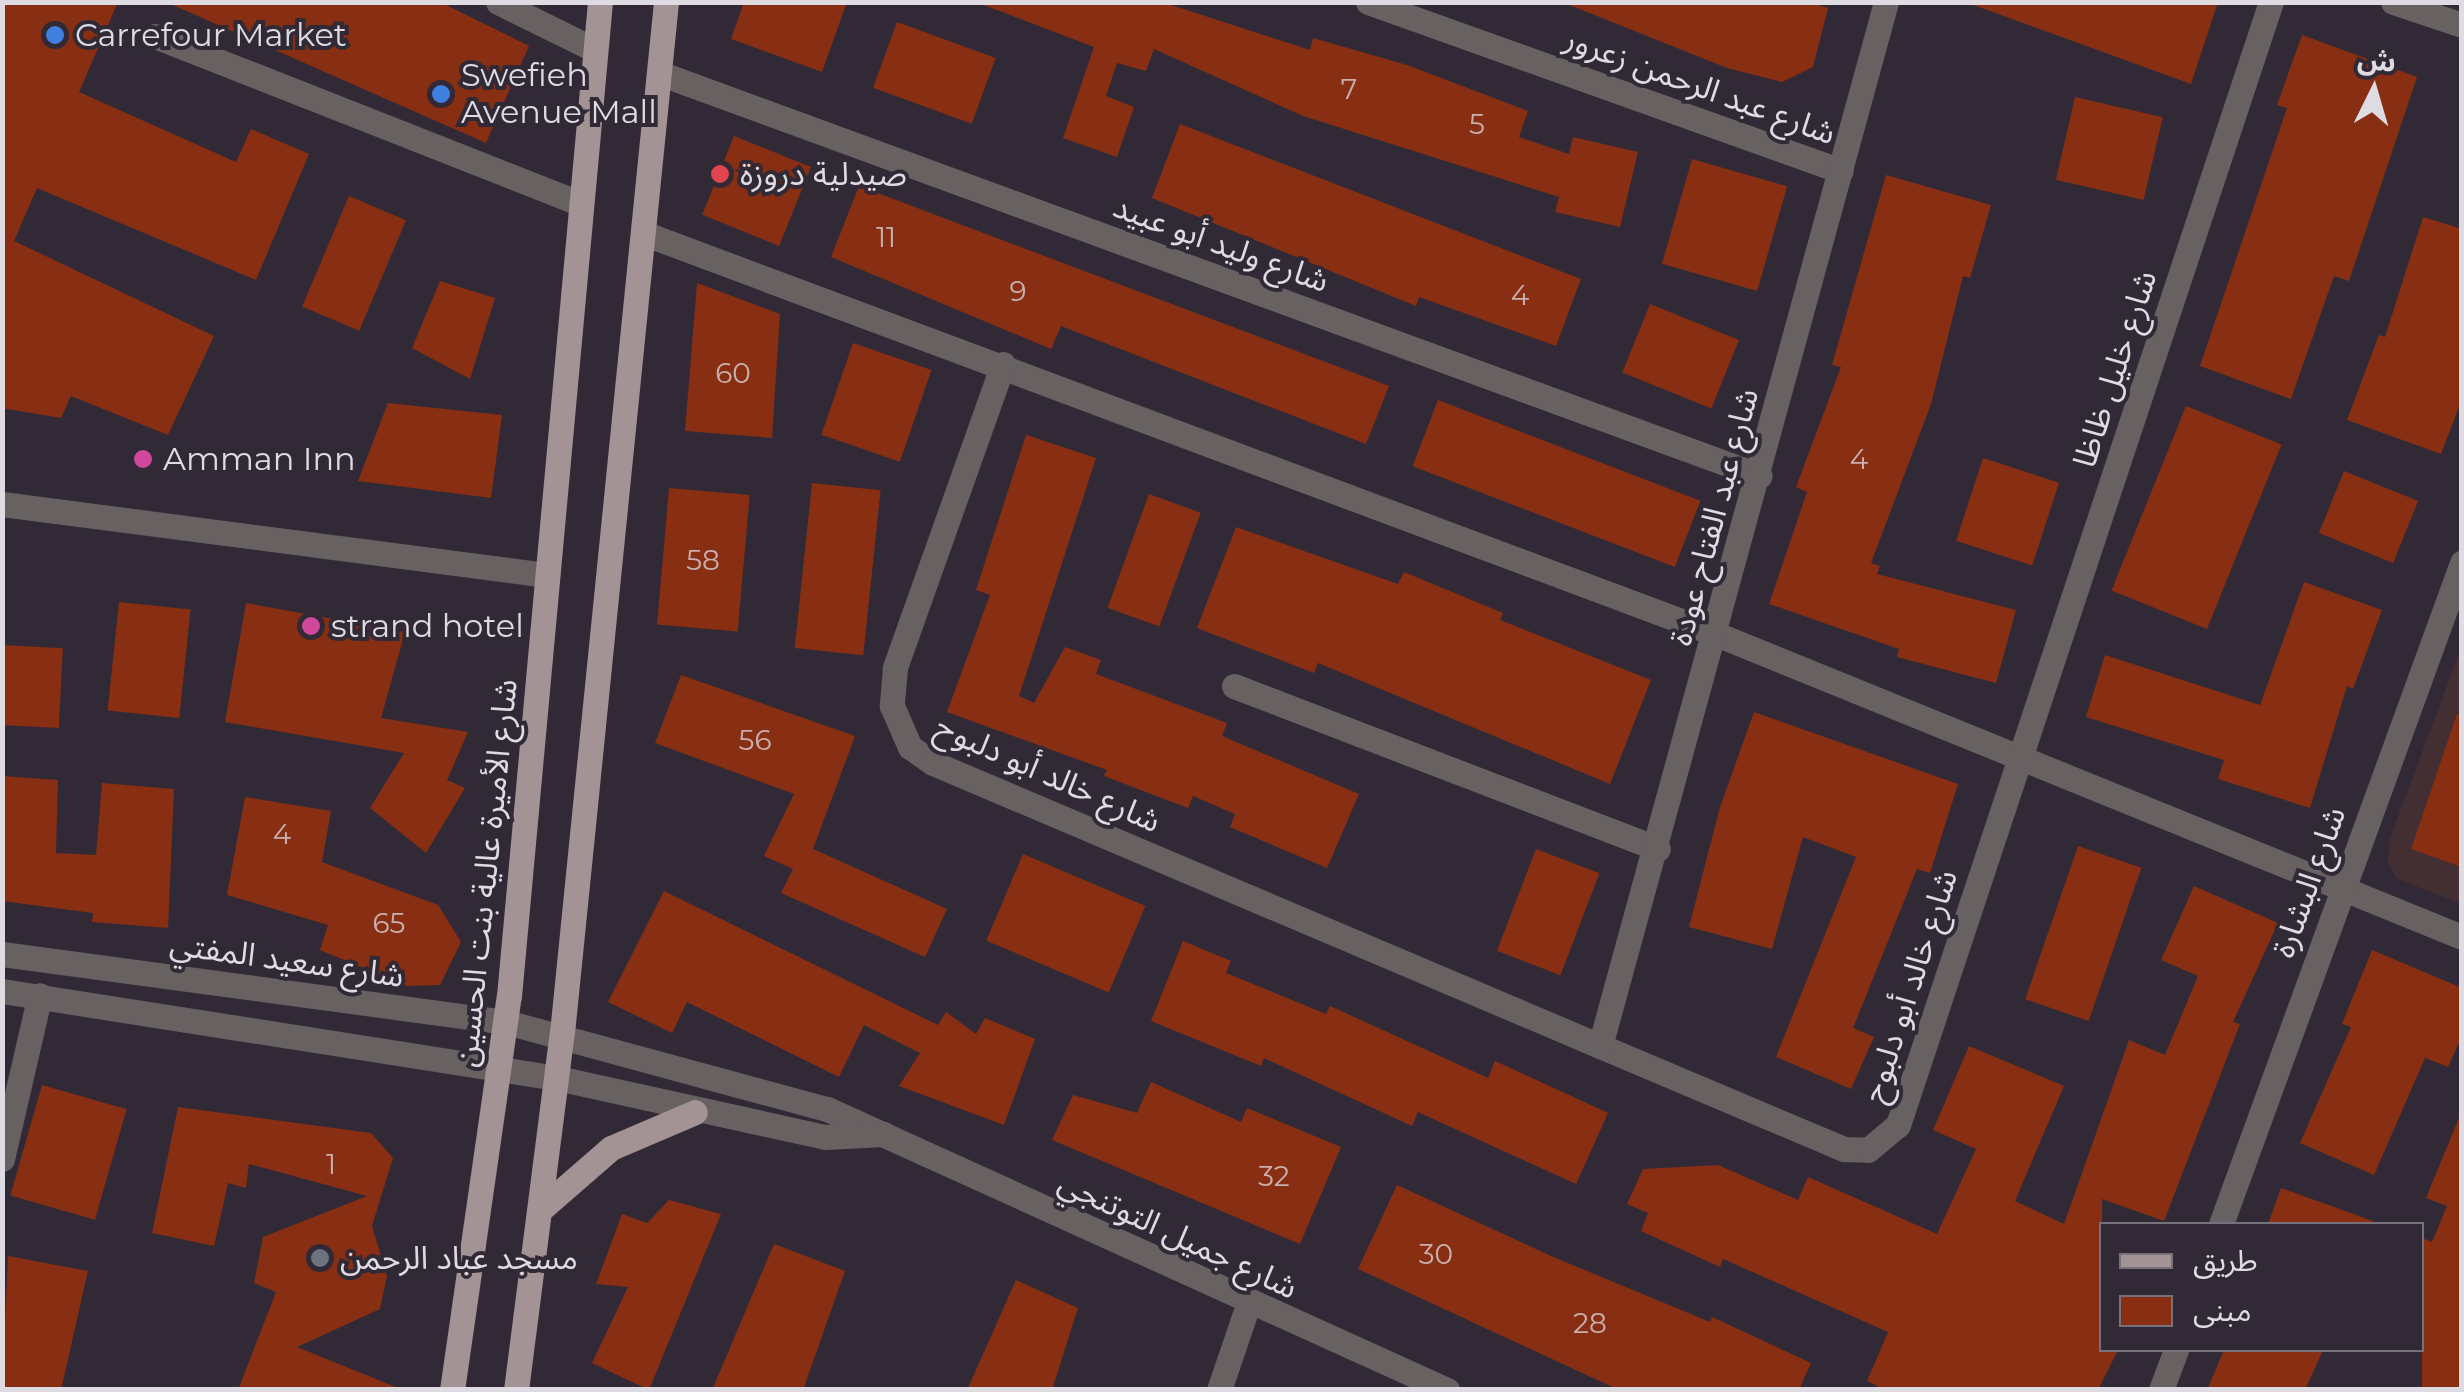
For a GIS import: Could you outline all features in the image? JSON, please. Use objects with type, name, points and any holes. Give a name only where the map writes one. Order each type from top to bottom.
[{"type":"main road","name":"شارع الأميرة عالية بنت الحسين","points":[[452,1390],[506,1022],[600,2]]},
{"type":"main road","points":[[516,1390],[562,1033],[666,2]]},
{"type":"main road","points":[[542,1208],[611,1148],[695,1112]]},
{"type":"street","points":[[498,2],[595,50]]},
{"type":"street","name":"شارع عبد الرحمن زعرور","points":[[1368,2],[1840,171]]},
{"type":"street","name":"شارع عبد الفتاح عودة","points":[[1600,1046],[1658,849],[1886,2]]},
{"type":"street","name":"شارع خليل ظاظا","points":[[2020,757],[2271,2]]},
{"type":"street","points":[[2393,2],[2462,26]]},
{"type":"street","points":[[155,36],[579,203]]},
{"type":"street","name":"شارع وليد أبو عبيد","points":[[659,73],[1760,476]]},
{"type":"street","points":[[643,233],[1003,364],[1716,634],[2462,936]]},
{"type":"street","name":"شارع خالد أبو دلبوح","points":[[1003,364],[894,668],[892,706],[910,747],[932,762],[1844,1148],[1878,1147],[1898,1125],[2020,757]]},
{"type":"street","points":[[2,504],[547,575]]},
{"type":"street","name":"شارع البشارة","points":[[2222,1222],[2462,563]]},
{"type":"street","points":[[1234,686],[1658,849]]},
{"type":"street","name":"شارع سعيد المفتي","points":[[2,954],[506,1022],[562,1033]]},
{"type":"street","points":[[2,990],[557,1078]]},
{"type":"street","points":[[2,1159],[40,995]]},
{"type":"street","name":"شارع جميل التوتنجي","points":[[562,1033],[848,1115],[1248,1305],[1447,1390]]},
{"type":"street","name":"شارع جميل التوتنجي","points":[[557,1078],[695,1112],[825,1137],[884,1134]]},
{"type":"street","points":[[1218,1390],[1248,1305]]},
{"type":"street","points":[[2162,1390],[2175,1352]]},
{"type":"shaded area","points":[[2461,648],[2461,904],[2396,878],[2388,863],[2390,838]]},
{"type":"building","points":[[2,2],[118,2],[79,92],[236,162],[251,129],[309,154],[256,280],[37,188],[14,241],[214,336],[168,435],[71,396],[61,418],[2,408]]},
{"type":"building","name":"Swefieh Avenue Mall","points":[[166,2],[440,2],[529,46],[486,143]]},
{"type":"building","points":[[744,2],[847,2],[822,72],[731,39]]},
{"type":"building","points":[[976,2],[1162,2],[1310,50],[1313,38],[1407,65],[1528,111],[1519,137],[1569,154],[1573,137],[1638,152],[1620,227],[1555,212],[1559,197],[1303,116],[1154,49],[1146,71],[1117,63],[1106,96],[1134,107],[1117,157],[1063,138],[1094,47]]},
{"type":"building","points":[[1562,2],[1808,2],[1828,8],[1813,67],[1782,82],[1727,68]]},
{"type":"building","points":[[1965,2],[2218,2],[2191,84]]},
{"type":"building","points":[[897,22],[996,58],[972,124],[873,88]]},
{"type":"building","points":[[2302,35],[2417,77],[2349,281],[2334,276],[2291,399],[2200,366],[2287,108],[2277,105]]},
{"type":"building","points":[[2075,97],[2163,117],[2144,200],[2056,180]]},
{"type":"building","points":[[1180,124],[1581,279],[1556,346],[1419,297],[1416,306],[1152,198]]},
{"type":"building","points":[[734,136],[811,167],[779,246],[702,215]]},
{"type":"building","points":[[1692,159],[1787,186],[1757,291],[1662,264]]},
{"type":"building","points":[[1886,175],[1991,205],[1970,278],[1963,276],[1931,404],[1871,563],[1880,566],[1877,574],[2016,610],[1996,683],[1897,657],[1899,649],[1769,604],[1807,492],[1796,487],[1841,367],[1832,365]]},
{"type":"building","points":[[859,186],[1389,386],[1366,444],[1061,326],[1051,349],[831,257]]},
{"type":"building","points":[[349,196],[406,220],[359,331],[302,306]]},
{"type":"building","points":[[2423,217],[2462,229],[2462,399],[2441,454],[2347,420],[2379,335],[2385,337]]},
{"type":"building","points":[[440,281],[495,298],[470,379],[412,348]]},
{"type":"building","points":[[697,283],[780,314],[772,438],[685,431]]},
{"type":"building","points":[[1650,304],[1739,340],[1711,409],[1622,373]]},
{"type":"building","points":[[853,343],[931,370],[900,462],[821,435]]},
{"type":"building","points":[[1438,400],[1700,501],[1675,567],[1413,466]]},
{"type":"building","points":[[388,403],[502,415],[491,498],[358,481]]},
{"type":"building","points":[[2186,406],[2281,445],[2207,629],[2111,591]]},
{"type":"building","points":[[1026,435],[1096,458],[1019,696],[1034,703],[1065,647],[1101,660],[1096,674],[1227,723],[1222,736],[1359,794],[1327,868],[1230,827],[1235,814],[1193,796],[1188,808],[1104,776],[1107,770],[947,712],[990,595],[976,590]]},
{"type":"building","points":[[1983,458],[2059,483],[2032,565],[1956,541]]},
{"type":"building","points":[[2344,471],[2418,501],[2393,563],[2319,533]]},
{"type":"building","points":[[812,483],[881,490],[863,655],[795,648]]},
{"type":"building","points":[[669,488],[750,495],[738,632],[657,624]]},
{"type":"building","points":[[1149,494],[1201,513],[1159,627],[1108,608]]},
{"type":"building","points":[[1236,527],[1398,584],[1404,572],[1503,613],[1500,620],[1651,680],[1610,784],[1318,663],[1314,673],[1197,628]]},
{"type":"building","points":[[2304,582],[2382,610],[2353,689],[2347,686],[2310,808],[2218,779],[2224,760],[2086,717],[2105,655],[2260,705]]},
{"type":"building","points":[[119,602],[191,610],[179,718],[108,710]]},
{"type":"building","points":[[246,603],[405,632],[381,718],[468,732],[447,780],[465,788],[426,853],[370,808],[404,753],[225,722]]},
{"type":"building","points":[[2,645],[63,648],[59,728],[2,725]]},
{"type":"building","points":[[681,675],[855,736],[813,849],[947,909],[925,957],[781,893],[793,869],[764,856],[794,794],[655,743]]},
{"type":"building","points":[[1754,712],[1958,784],[1930,873],[1917,869],[1853,1028],[1874,1037],[1851,1089],[1776,1057],[1856,857],[1803,837],[1772,949],[1689,927],[1720,807]]},
{"type":"building","points":[[2457,714],[2462,715],[2462,867],[2411,849]]},
{"type":"building","points":[[2,776],[58,780],[56,853],[96,855],[102,783],[174,789],[168,928],[92,922],[93,913],[2,901]]},
{"type":"building","points":[[245,797],[331,811],[322,862],[438,905],[461,942],[440,985],[407,986],[320,950],[328,925],[227,895]]},
{"type":"building","points":[[2078,846],[2141,868],[2089,1021],[2025,999]]},
{"type":"building","points":[[1536,849],[1599,873],[1560,975],[1497,951]]},
{"type":"building","points":[[1023,854],[1145,906],[1109,992],[986,941]]},
{"type":"building","points":[[2194,886],[2278,923],[2233,1022],[2240,1024],[2164,1221],[2102,1199],[2099,1352],[2117,1352],[2098,1390],[1886,1390],[1867,1381],[1888,1332],[1723,1259],[1720,1267],[1641,1231],[1648,1213],[1627,1204],[1643,1169],[1718,1165],[1798,1200],[1808,1177],[1937,1234],[1976,1149],[1933,1130],[1969,1046],[2064,1086],[2015,1201],[2064,1224],[2129,1040],[2165,1055],[2198,976],[2161,960]]},
{"type":"building","points":[[664,891],[938,1025],[946,1012],[976,1034],[985,1018],[1035,1039],[1004,1125],[899,1086],[920,1053],[864,1025],[839,1077],[687,1002],[672,1033],[608,1002]]},
{"type":"building","points":[[1183,941],[1231,961],[1226,973],[1326,1014],[1330,1006],[1488,1078],[1495,1061],[1608,1113],[1576,1184],[1418,1112],[1412,1126],[1264,1058],[1261,1066],[1151,1021]]},
{"type":"building","points":[[2372,950],[2462,988],[2462,1036],[2448,1067],[2425,1058],[2374,1175],[2300,1143],[2351,1027],[2342,1024]]},
{"type":"building","points":[[1151,1082],[1241,1122],[1247,1108],[1341,1147],[1300,1244],[1052,1140],[1073,1095],[1137,1113]]},
{"type":"building","points":[[42,1085],[127,1109],[95,1220],[10,1196]]},
{"type":"building","points":[[178,1107],[371,1133],[393,1158],[372,1226],[387,1276],[380,1309],[297,1347],[403,1390],[238,1390],[276,1292],[254,1283],[263,1237],[367,1196],[249,1164],[246,1188],[228,1183],[214,1246],[152,1233]]},
{"type":"building","points":[[2461,1113],[2462,1390],[2422,1390],[2424,1239],[2432,1242],[2447,1206],[2426,1198]]},
{"type":"building","points":[[1397,1185],[1551,1256],[1710,1322],[1712,1317],[1811,1363],[1799,1390],[1619,1390],[1358,1269]]},
{"type":"building","points":[[2281,1188],[2373,1221],[2373,1222],[2269,1222]]},
{"type":"building","points":[[669,1200],[721,1214],[649,1390],[592,1363],[628,1287],[596,1284],[622,1214],[647,1223]]},
{"type":"building","points":[[774,1244],[845,1271],[803,1390],[712,1390]]},
{"type":"building","points":[[8,1256],[88,1271],[61,1390],[2,1390]]},
{"type":"building","points":[[1016,1280],[1078,1308],[1052,1390],[967,1390]]},
{"type":"building","points":[[2223,1352],[2322,1352],[2305,1390],[2207,1390]]},
{"type":"place","name":"Carrefour Market","points":[[55,35]]},
{"type":"place","name":"Swefieh Avenue Mall","points":[[441,94]]},
{"type":"place","name":"صيدلية دروزة","points":[[720,174]]},
{"type":"place","name":"Amman Inn","points":[[143,459]]},
{"type":"place","name":"strand hotel","points":[[311,626]]},
{"type":"place","name":"مسجد عباد الرحمن","points":[[320,1258]]}]
